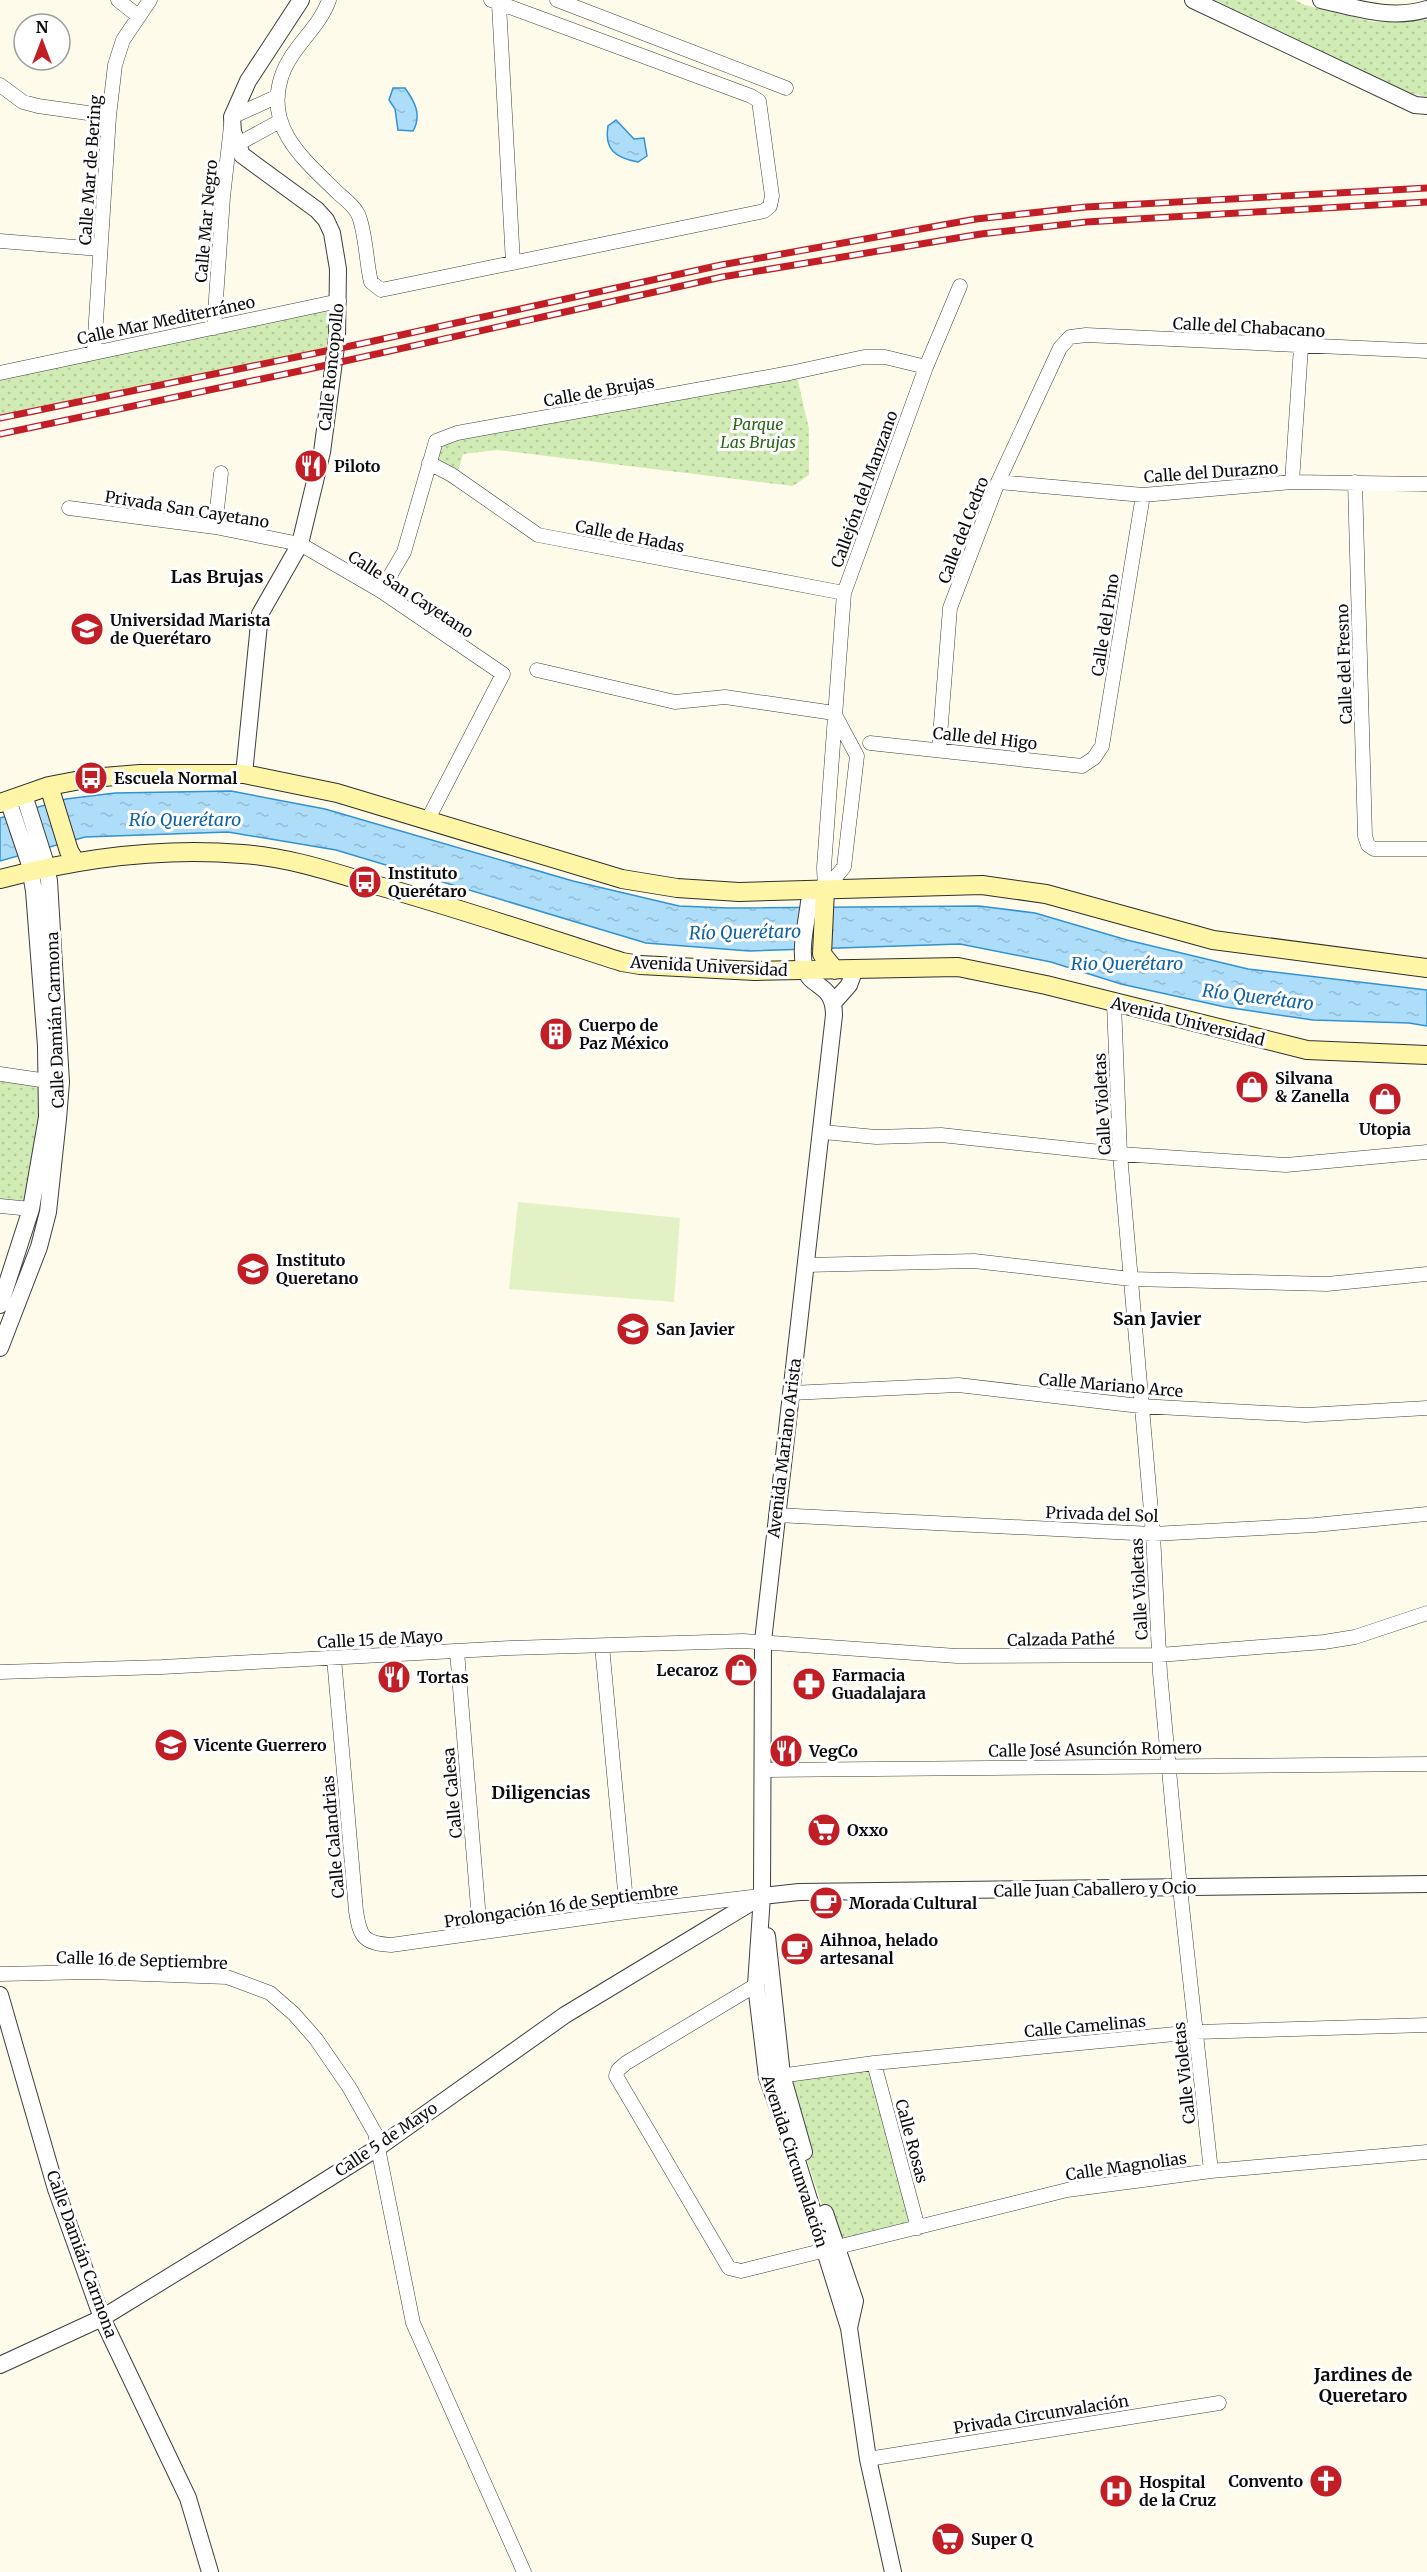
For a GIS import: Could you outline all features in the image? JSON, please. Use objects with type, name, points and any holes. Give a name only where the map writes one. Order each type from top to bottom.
[{"type":"main road","points":[[14,803],[51,794],[91,778],[140,774],[244,774],[336,793],[429,819],[622,879],[687,889],[739,892],[809,902],[825,890],[982,885],[1046,894],[1213,940],[1427,968]]},
{"type":"main road","points":[[51,794],[75,861]]},
{"type":"main road","name":"Avenida Universidad","points":[[0,878],[37,865],[145,852],[190,851],[245,854],[293,862],[437,902],[622,962],[640,965],[745,970],[810,958],[835,970],[958,967],[1046,985],[1114,1004],[1307,1050],[1427,1055]]},
{"type":"main road","points":[[0,868],[0,878]]},
{"type":"main road","points":[[809,902],[825,890]]},
{"type":"main road","points":[[809,902],[810,958]]},
{"type":"street","points":[[118,0],[138,16]]},
{"type":"street","name":"Calle Mar de Bering","points":[[94,352],[109,116],[115,64],[123,40],[150,0]]},
{"type":"street","points":[[232,117],[248,81],[301,0]]},
{"type":"street","points":[[329,0],[326,10],[292,57],[282,75],[278,96],[280,121],[296,151],[358,214],[370,282],[375,287],[387,291],[513,262],[764,211],[770,206],[771,196],[759,101],[751,96],[495,2],[513,262]]},
{"type":"street","points":[[557,0],[786,88]]},
{"type":"street","points":[[1193,0],[1415,105],[1427,106]]},
{"type":"street","points":[[1321,0],[1376,13],[1423,12]]},
{"type":"street","points":[[0,86],[23,102],[109,116]]},
{"type":"street","points":[[232,117],[278,96]]},
{"type":"street","name":"Calle Roncopollo","points":[[232,117],[233,132],[242,155],[326,220],[332,233],[339,301],[338,339],[322,452],[300,544],[260,614],[244,774]]},
{"type":"street","name":"Calle Mar Negro","points":[[214,327],[223,196],[232,117]]},
{"type":"street","points":[[238,144],[280,121]]},
{"type":"street","points":[[0,241],[100,249]]},
{"type":"street","name":"Callejón del Manzano","points":[[825,890],[824,867],[844,593],[926,367],[960,286]]},
{"type":"street","name":"Calle Mar Mediterráneo","points":[[0,373],[339,301]]},
{"type":"street","name":"Calle del Chabacano","points":[[1070,338],[1086,335],[1301,347],[1427,351]]},
{"type":"street","name":"Calle del Cedro","points":[[939,749],[950,608],[998,482],[1060,348],[1070,338]]},
{"type":"street","points":[[1292,482],[1301,347]]},
{"type":"street","name":"Calle de Brujas","points":[[381,591],[404,552],[436,441],[457,433],[790,373],[864,357],[885,357],[926,367]]},
{"type":"street","name":"Calle de Hadas","points":[[429,463],[452,476],[538,536],[844,593]]},
{"type":"street","points":[[215,527],[221,473]]},
{"type":"street","name":"Calle del Durazno","points":[[998,482],[1143,495],[1292,482],[1427,484]]},
{"type":"street","name":"Calle del Fresno","points":[[1355,482],[1365,836],[1368,845],[1374,849],[1427,849]]},
{"type":"street","name":"Calle del Pino","points":[[1094,758],[1102,746],[1143,495]]},
{"type":"street","name":"Privada San Cayetano","points":[[69,508],[215,527],[300,544]]},
{"type":"street","name":"Calle San Cayetano","points":[[300,544],[381,591],[503,674],[429,819]]},
{"type":"street","points":[[537,670],[675,702],[725,697],[834,713],[857,756],[844,867],[825,890]]},
{"type":"street","name":"Calle del Higo","points":[[870,743],[1082,766],[1094,758]]},
{"type":"street","name":"Calle Damián Carmona","points":[[7,1294],[48,1212],[53,1082],[37,865],[14,803]]},
{"type":"street","points":[[810,958],[812,980],[822,986],[834,1002],[849,985],[855,969]]},
{"type":"street","name":"Avenida Mariano Arista","points":[[762,1896],[763,1641],[776,1515],[823,1132],[834,1002]]},
{"type":"street","name":"Calle Violetas","points":[[1114,1004],[1120,1154],[1140,1406],[1153,1533],[1159,1654],[1168,1765],[1211,2171]]},
{"type":"street","points":[[0,1074],[53,1082]]},
{"type":"street","name":"Calle Damián Carmona","points":[[0,1348],[7,1294],[32,1209],[53,1082]]},
{"type":"street","points":[[823,1132],[876,1137],[941,1135],[1120,1154],[1286,1164],[1427,1152]]},
{"type":"street","points":[[0,1206],[32,1209]]},
{"type":"street","points":[[806,1265],[974,1261],[1131,1279],[1327,1284],[1427,1274]]},
{"type":"street","name":"Calle Mariano Arce","points":[[792,1393],[958,1385],[1140,1406],[1306,1415],[1427,1408]]},
{"type":"street","name":"Privada del Sol","points":[[776,1515],[1153,1533],[1315,1525],[1427,1514]]},
{"type":"street","name":"Calzada Pathé","points":[[763,1641],[957,1656],[1159,1654],[1324,1642],[1355,1637],[1427,1613]]},
{"type":"street","name":"Calle 15 de Mayo","points":[[0,1672],[162,1667],[457,1651],[763,1641]]},
{"type":"street","points":[[602,1646],[627,1912]]},
{"type":"street","name":"Calle Calesa","points":[[457,1651],[480,1932]]},
{"type":"street","name":"Calle Calandrias","points":[[334,1658],[356,1911],[361,1933],[365,1939]]},
{"type":"street","name":"Calle José Asunción Romero","points":[[763,1770],[1427,1764]]},
{"type":"street","name":"Calle Juan Caballero y Ocio","points":[[762,1896],[799,1892],[1427,1884]]},
{"type":"street","name":"Prolongación 16 de Septiembre","points":[[365,1939],[377,1944],[391,1945],[627,1912],[762,1896]]},
{"type":"street","name":"Avenida Circunvalación","points":[[762,1896],[756,1985],[775,2076],[798,2164],[831,2250],[849,2328],[868,2459],[893,2572]]},
{"type":"street","name":"Avenida Circunvalación","points":[[762,1896],[775,2076]]},
{"type":"street","name":"Calle 5 de Mayo","points":[[0,2366],[102,2318],[379,2147],[565,2015],[762,1896]]},
{"type":"street","name":"Calle 16 de Septiembre","points":[[0,1974],[90,1972],[227,1977],[270,1993],[294,2014],[316,2039],[349,2087],[375,2133],[413,2323],[524,2572]]},
{"type":"street","name":"Calle Magnolias","points":[[756,1985],[626,2063],[618,2070],[616,2076],[729,2268],[741,2271],[1067,2190],[1211,2171],[1427,2152]]},
{"type":"street","name":"Calle Damián Carmona","points":[[0,1995],[56,2189],[102,2318],[188,2498],[210,2572]]},
{"type":"street","name":"Calle Camelinas","points":[[775,2076],[874,2062],[1196,2032],[1427,2025]]},
{"type":"street","name":"Calle Rosas","points":[[874,2062],[918,2228]]},
{"type":"street","name":"Privada Circunvalación","points":[[868,2459],[1219,2403]]},
{"type":"green space","points":[[1215,0],[1295,0],[1305,5],[1374,22],[1427,20],[1427,97],[1407,92]]},
{"type":"green space","points":[[339,301],[337,339],[326,350],[0,418],[0,373]]},
{"type":"green space","name":"Parque Las Brujas","points":[[797,377],[809,429],[809,475],[793,486],[497,450],[463,454],[454,486],[431,471],[437,444]]},
{"type":"green space","points":[[0,1081],[39,1087],[39,1116],[26,1201],[0,1199]]},
{"type":"green space","points":[[518,1202],[680,1218],[674,1302],[509,1289]]},
{"type":"green space","points":[[874,2063],[918,2228],[836,2248],[782,2075]]},
{"type":"water","points":[[393,88],[405,88],[412,98],[417,114],[413,131],[398,130],[395,109],[389,100]]},
{"type":"water","points":[[616,120],[634,139],[644,138],[647,156],[638,162],[623,158],[613,152],[607,134],[608,126]]},
{"type":"water","name":"Rio Querétaro","points":[[231,791],[325,809],[573,881],[679,906],[728,908],[979,906],[1035,913],[1127,940],[1248,969],[1427,990],[1427,1026],[1409,1023],[1313,1020],[1225,1007],[1121,984],[1051,962],[960,944],[749,951],[646,943],[336,850],[228,832],[85,837],[0,861],[0,818],[66,799],[115,793]]},
{"type":"railway","points":[[0,418],[360,344],[721,265],[976,219],[1086,207],[1427,188]]},
{"type":"railway","points":[[0,434],[309,369],[722,277],[981,234],[1086,222],[1427,202]]},
{"type":"place","name":"Piloto","points":[[311,466]]},
{"type":"place","name":"Universidad Marista de Querétaro","points":[[87,629]]},
{"type":"place","name":"Escuela Normal","points":[[91,778]]},
{"type":"place","name":"Instituto Querétaro","points":[[365,882]]},
{"type":"place","name":"Cuerpo de Paz México","points":[[556,1034]]},
{"type":"place","name":"Silvana & Zanella","points":[[1252,1087]]},
{"type":"place","name":"Utopia","points":[[1385,1099]]},
{"type":"place","name":"Instituto Queretano","points":[[253,1269]]},
{"type":"place","name":"San Javier","points":[[633,1329]]},
{"type":"place","name":"Lecaroz","points":[[741,1670]]},
{"type":"place","name":"Tortas","points":[[394,1677]]},
{"type":"place","name":"Farmacia Guadalajara","points":[[809,1684]]},
{"type":"place","name":"Vicente Guerrero","points":[[171,1745]]},
{"type":"place","name":"VegCo","points":[[786,1751]]},
{"type":"place","name":"Oxxo","points":[[824,1830]]},
{"type":"place","name":"Morada Cultural","points":[[826,1903]]},
{"type":"place","name":"Aihnoa, helado artesanal","points":[[797,1949]]},
{"type":"place","name":"Convento","points":[[1326,2481]]},
{"type":"place","name":"Hospital de la Cruz","points":[[1116,2491]]},
{"type":"place","name":"Super Q","points":[[948,2539]]},
{"type":"district","name":"Las Brujas","points":[[217,576]]},
{"type":"district","name":"San Javier","points":[[1157,1318]]},
{"type":"district","name":"Diligencias","points":[[541,1792]]},
{"type":"district","name":"Jardines de Queretaro","points":[[1363,2384]]},
{"type":"water label","name":"Río Querétaro","points":[[185,819]]},
{"type":"water label","name":"Río Querétaro","points":[[745,932]]},
{"type":"water label","name":"Río Querétaro","points":[[1258,997]]}]
